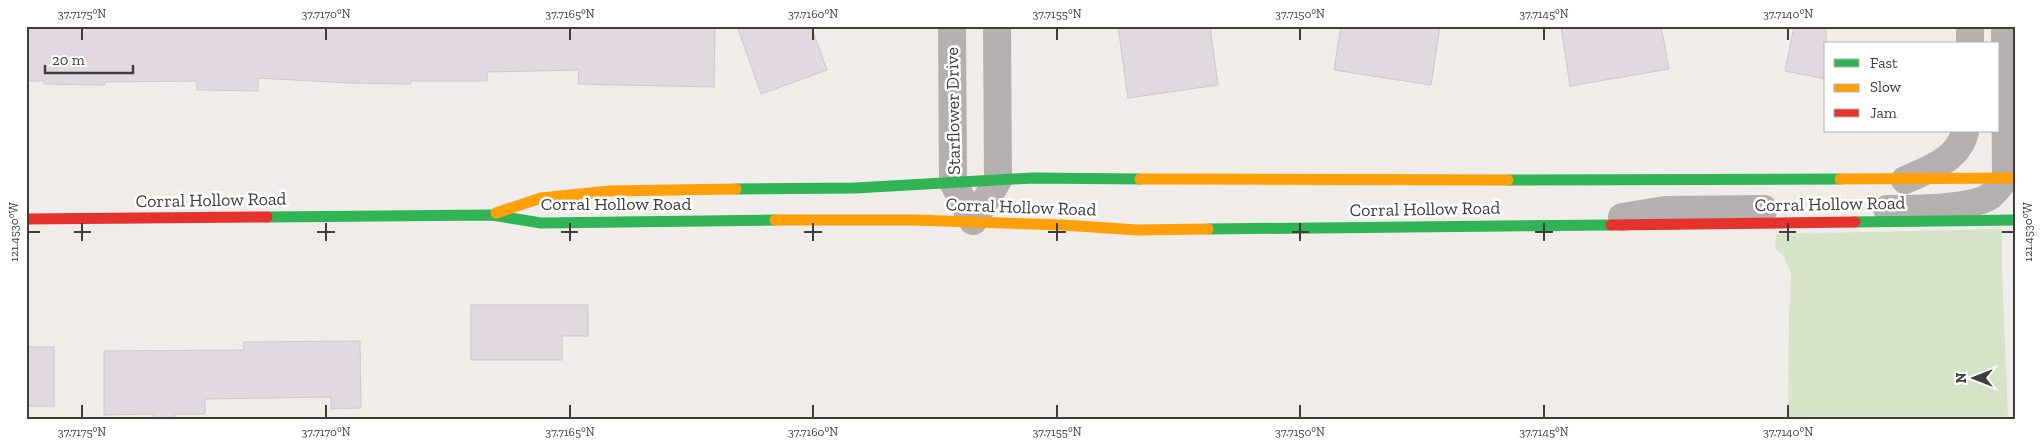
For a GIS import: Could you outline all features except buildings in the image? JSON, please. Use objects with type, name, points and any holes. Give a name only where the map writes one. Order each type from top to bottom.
[{"type":"main road","points":[[492,215],[541,198],[609,191],[855,188],[1032,178],[1612,181],[2011,178]]},
{"type":"main road","name":"Corral Hollow Road","points":[[26,219],[492,215],[541,223],[974,221],[1137,230],[2016,220]]},
{"type":"street","name":"Starflower Drive","points":[[952,26],[953,182],[974,221]]},
{"type":"street","points":[[974,221],[998,180],[997,26]]},
{"type":"street","points":[[1970,26],[1970,42]]},
{"type":"street","points":[[1587,225],[1650,211],[1665,210],[1898,209],[1963,205],[1978,202],[1991,195],[2011,178],[2005,26]]},
{"type":"street","points":[[1904,180],[1935,168],[1954,152],[1964,138],[1965,132]]},
{"type":"green space","points":[[2002,229],[2008,419],[1788,419],[1791,274],[1784,256],[1775,249],[1776,234]]},
{"type":"traffic: fast","points":[[736,189],[855,188],[1032,178],[1140,179]]},
{"type":"traffic: fast","points":[[1508,180],[1840,179]]},
{"type":"traffic: fast","points":[[267,217],[492,215],[541,223],[775,220]]},
{"type":"traffic: fast","points":[[1855,222],[2016,220]]},
{"type":"traffic: fast","points":[[1208,229],[1611,225]]},
{"type":"traffic: slow","points":[[1840,179],[2016,178]]},
{"type":"traffic: slow","points":[[1140,179],[1508,180]]},
{"type":"traffic: slow","points":[[496,213],[541,198],[609,191],[736,189]]},
{"type":"traffic: slow","points":[[775,220],[914,220],[1063,225],[1137,230],[1208,229]]},
{"type":"traffic: jam","points":[[26,219],[267,217]]},
{"type":"traffic: jam","points":[[1611,225],[1855,222]]}]
